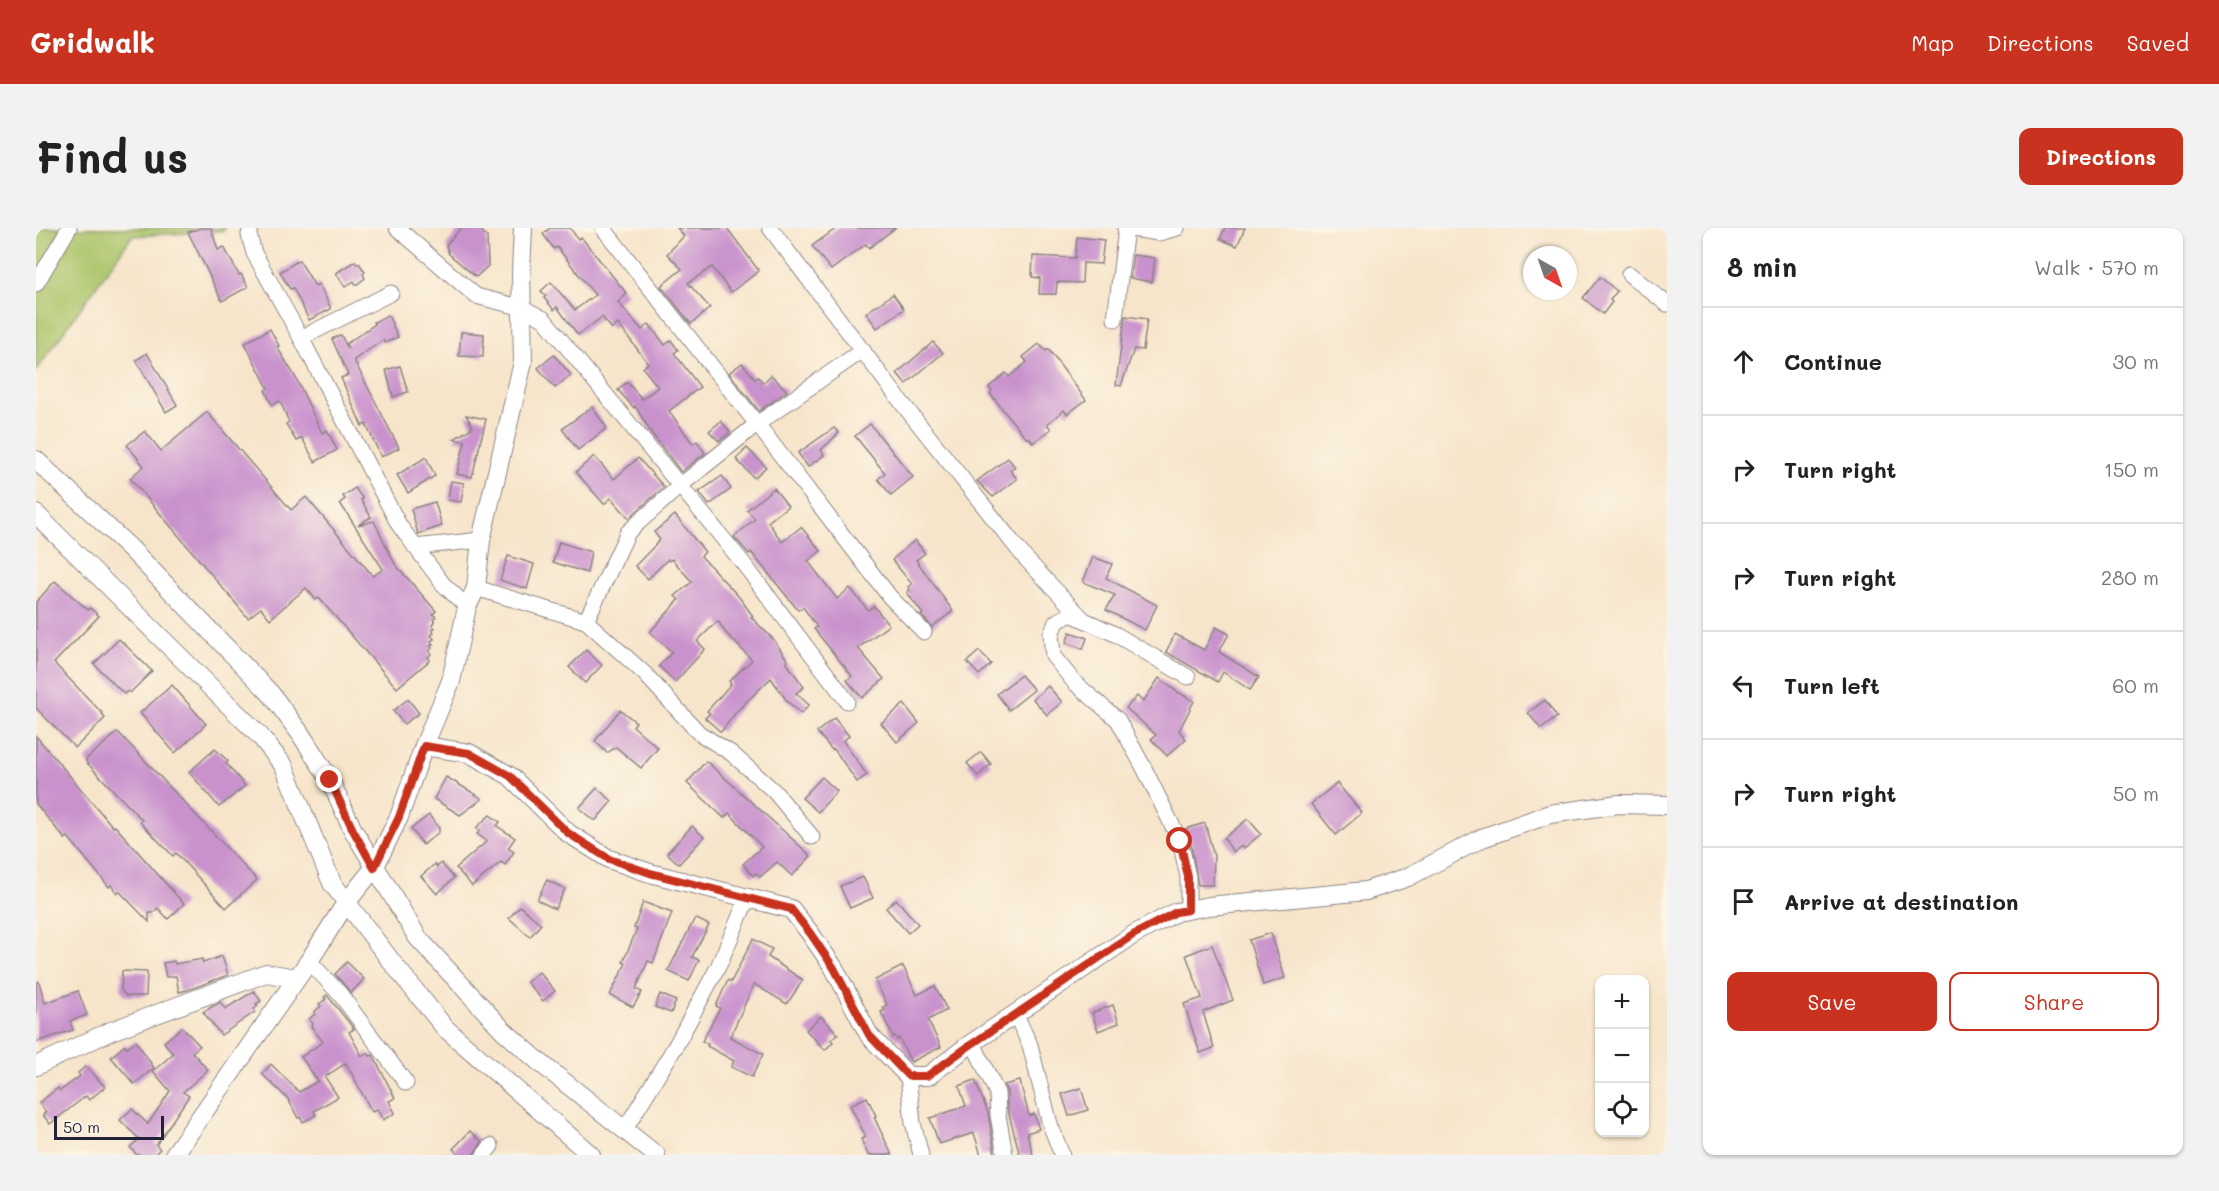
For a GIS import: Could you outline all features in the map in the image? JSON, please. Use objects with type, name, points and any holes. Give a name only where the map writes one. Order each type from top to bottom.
[{"type":"street","points":[[36,284],[69,228]]},
{"type":"street","points":[[251,228],[249,235],[254,253],[399,525],[443,584],[467,607]]},
{"type":"street","points":[[397,228],[476,296],[523,308],[544,320],[681,485],[847,701]]},
{"type":"street","points":[[174,1155],[349,900],[369,875],[399,817],[450,681],[467,607],[476,588],[482,540],[523,362],[521,272],[523,228]]},
{"type":"street","points":[[603,228],[890,597],[924,632]]},
{"type":"street","points":[[770,228],[1025,558],[1083,619]]},
{"type":"street","points":[[1115,319],[1126,228],[1160,233],[1177,228]]},
{"type":"street","points":[[1629,274],[1667,304]]},
{"type":"street","points":[[301,338],[391,293]]},
{"type":"street","points":[[586,621],[628,532],[681,485],[757,424],[863,350]]},
{"type":"street","points":[[36,460],[131,549],[271,694],[300,733],[330,780],[353,830],[369,875],[418,938],[503,1030],[538,1061],[656,1155]]},
{"type":"street","points":[[36,514],[260,736],[284,766],[332,883],[349,900],[445,1028],[591,1155]]},
{"type":"street","points":[[415,547],[482,540]]},
{"type":"street","points":[[476,588],[586,621],[645,674],[699,733],[731,753],[774,791],[812,837]]},
{"type":"street","points":[[1188,677],[1115,634],[1071,614],[1056,622],[1051,634],[1053,656],[1075,683],[1118,720],[1145,770],[1180,841],[1188,877],[1188,910]]},
{"type":"street","points":[[424,746],[469,753],[510,776],[568,833],[609,859],[650,873],[791,909],[834,968],[869,1035],[908,1076],[913,1123],[921,1155]]},
{"type":"street","points":[[908,1076],[927,1076],[1133,935],[1176,912],[1209,906],[1366,891],[1408,877],[1482,838],[1550,814],[1619,804],[1667,805]]},
{"type":"street","points":[[625,1129],[686,1027],[718,967],[748,897]]},
{"type":"street","points":[[309,961],[340,994],[406,1083]]},
{"type":"street","points":[[36,1066],[111,1031],[266,973],[296,978]]},
{"type":"street","points":[[1016,1014],[1030,1045],[1050,1124],[1062,1155]]},
{"type":"street","points":[[973,1043],[997,1093],[998,1115],[1005,1155]]},
{"type":"green space","points":[[36,228],[225,228],[223,231],[132,236],[36,371]]},
{"type":"building","points":[[211,228],[218,250],[224,247],[248,287],[222,301],[188,232]]},
{"type":"building","points":[[461,228],[479,228],[487,237],[488,266],[476,277],[449,254],[446,245]]},
{"type":"building","points":[[550,228],[570,228],[578,239],[581,237],[627,294],[618,302],[642,330],[649,324],[665,345],[671,340],[678,350],[674,353],[700,387],[669,411],[693,444],[697,441],[705,453],[681,472],[652,434],[635,406],[634,408],[618,390],[627,382],[642,399],[658,387],[643,368],[648,363],[618,324],[612,329],[602,317],[578,335],[557,307],[554,310],[544,298],[546,296],[541,291],[551,282],[575,310],[595,295],[557,247],[554,249],[543,234]]},
{"type":"building","points":[[677,228],[727,228],[759,271],[731,292],[712,267],[688,283],[710,308],[691,324],[661,286],[682,269],[667,254],[684,236]]},
{"type":"building","points":[[837,228],[895,228],[869,248],[866,244],[831,270],[812,246]]},
{"type":"building","points":[[1225,228],[1245,228],[1237,246],[1220,239]]},
{"type":"building","points":[[1077,237],[1104,240],[1101,264],[1083,263],[1082,283],[1057,282],[1056,294],[1039,294],[1040,278],[1032,277],[1033,256],[1075,258]]},
{"type":"building","points":[[1133,255],[1155,258],[1152,282],[1130,278]]},
{"type":"building","points":[[299,260],[315,286],[319,284],[331,309],[309,320],[293,288],[290,289],[280,272]]},
{"type":"building","points":[[355,261],[365,272],[363,274],[365,278],[356,285],[354,281],[345,287],[336,273]]},
{"type":"building","points":[[1600,277],[1617,291],[1603,314],[1583,298]]},
{"type":"building","points":[[893,294],[904,309],[877,328],[866,313]]},
{"type":"building","points":[[388,315],[398,337],[385,343],[383,340],[354,360],[399,448],[381,457],[366,424],[362,426],[341,378],[348,375],[332,339],[341,335],[348,349],[346,344],[375,324],[374,322]]},
{"type":"building","points":[[1125,316],[1147,319],[1143,350],[1134,349],[1121,386],[1116,385]]},
{"type":"building","points":[[270,329],[322,433],[327,430],[337,450],[315,462],[302,438],[296,441],[286,424],[289,422],[280,401],[272,405],[265,390],[268,388],[245,343]]},
{"type":"building","points":[[461,332],[484,334],[483,357],[459,356]]},
{"type":"building","points":[[933,342],[943,353],[906,384],[897,373]]},
{"type":"building","points":[[1039,344],[1046,351],[1048,349],[1086,400],[1067,414],[1064,410],[1047,424],[1051,429],[1033,443],[1007,415],[990,393],[992,391],[989,387],[1006,373],[1009,377],[1027,362],[1023,357]]},
{"type":"building","points":[[147,353],[177,405],[166,412],[136,360]]},
{"type":"building","points":[[554,355],[571,375],[555,388],[538,368]]},
{"type":"building","points":[[742,363],[755,379],[758,377],[763,383],[771,375],[787,391],[759,411],[729,373]]},
{"type":"building","points":[[400,366],[408,392],[393,397],[386,370]]},
{"type":"building","points":[[592,407],[607,428],[578,450],[562,429]]},
{"type":"building","points":[[207,412],[291,510],[306,497],[373,576],[383,569],[340,503],[345,499],[343,496],[355,488],[363,499],[361,500],[371,517],[358,525],[374,521],[395,564],[436,611],[433,614],[436,617],[432,625],[435,628],[431,635],[434,639],[431,641],[433,644],[429,651],[430,660],[397,688],[319,598],[316,600],[306,588],[270,619],[261,608],[248,618],[130,478],[144,466],[127,445],[145,431],[161,451]]},
{"type":"building","points":[[466,415],[486,419],[472,477],[457,474],[465,441],[454,439],[473,427]]},
{"type":"building","points":[[721,421],[730,432],[719,441],[709,431]]},
{"type":"building","points":[[870,424],[913,477],[891,495],[878,479],[885,473],[855,436]]},
{"type":"building","points":[[834,428],[839,433],[821,450],[824,455],[808,467],[798,453]]},
{"type":"building","points":[[747,448],[766,467],[754,478],[736,459]]},
{"type":"building","points":[[594,456],[614,479],[638,458],[664,487],[629,518],[611,498],[604,504],[576,472]]},
{"type":"building","points":[[426,457],[435,476],[408,493],[397,475]]},
{"type":"building","points":[[1008,458],[1015,467],[1010,470],[1017,479],[993,497],[977,481]]},
{"type":"building","points":[[722,476],[731,489],[709,505],[699,492]]},
{"type":"building","points":[[451,481],[464,483],[461,502],[448,500]]},
{"type":"building","points":[[774,488],[788,506],[768,522],[782,542],[801,527],[821,551],[808,561],[837,599],[850,588],[868,610],[874,606],[889,625],[858,648],[884,679],[862,698],[847,680],[852,676],[814,629],[817,627],[803,607],[798,610],[751,552],[749,554],[734,537],[755,519],[747,510]]},
{"type":"building","points":[[435,502],[442,526],[418,534],[411,509]]},
{"type":"building","points":[[675,515],[705,552],[701,556],[739,597],[753,616],[751,617],[774,640],[788,661],[786,662],[804,687],[796,693],[809,705],[801,714],[787,701],[771,678],[737,711],[721,732],[705,718],[710,713],[707,711],[731,684],[729,681],[752,660],[725,632],[718,621],[697,641],[705,649],[675,682],[659,666],[672,652],[650,632],[679,600],[675,596],[692,582],[672,559],[669,561],[668,559],[648,579],[635,566],[660,540],[654,532]]},
{"type":"building","points":[[915,540],[925,553],[916,560],[953,611],[932,627],[907,593],[910,590],[908,587],[912,584],[892,560]]},
{"type":"building","points":[[559,542],[591,552],[587,573],[553,562]]},
{"type":"building","points":[[508,556],[534,564],[527,589],[500,580]]},
{"type":"building","points":[[1093,557],[1112,564],[1106,578],[1157,605],[1145,630],[1106,610],[1115,595],[1083,582]]},
{"type":"building","points":[[55,581],[88,610],[90,608],[99,616],[54,663],[105,718],[75,748],[36,708],[36,602]]},
{"type":"building","points":[[1216,627],[1229,634],[1219,652],[1259,677],[1250,690],[1223,672],[1218,682],[1166,652],[1175,634],[1204,650]]},
{"type":"building","points":[[1070,632],[1087,638],[1083,649],[1066,643]]},
{"type":"building","points":[[119,639],[152,671],[130,693],[128,691],[124,694],[94,664]]},
{"type":"building","points":[[586,650],[602,665],[585,683],[569,667]]},
{"type":"building","points":[[979,651],[991,664],[979,675],[967,662]]},
{"type":"building","points":[[1021,675],[1034,690],[1009,710],[997,694]]},
{"type":"building","points":[[1159,678],[1194,701],[1179,731],[1186,739],[1167,756],[1151,739],[1156,735],[1126,708],[1137,696],[1143,702]]},
{"type":"building","points":[[172,685],[206,724],[175,753],[140,713]]},
{"type":"building","points":[[1048,686],[1062,702],[1047,715],[1033,699]]},
{"type":"building","points":[[408,699],[419,713],[404,724],[393,711]]},
{"type":"building","points":[[1545,700],[1557,717],[1541,729],[1528,713]]},
{"type":"building","points":[[904,704],[919,723],[897,742],[881,723]]},
{"type":"building","points":[[620,710],[636,722],[633,726],[658,748],[641,768],[616,747],[607,753],[595,741]]},
{"type":"building","points":[[834,718],[849,736],[843,741],[867,775],[857,782],[834,749],[832,750],[817,732]]},
{"type":"building","points":[[118,732],[257,880],[226,908],[176,853],[173,856],[140,822],[142,820],[86,762],[86,759]]},
{"type":"building","points":[[36,736],[113,827],[115,826],[184,904],[168,919],[158,908],[153,913],[149,913],[149,922],[119,891],[117,893],[111,885],[109,887],[68,837],[65,839],[36,804]]},
{"type":"building","points":[[215,749],[228,761],[226,763],[245,786],[219,807],[189,772]]},
{"type":"building","points":[[981,752],[991,764],[978,776],[967,763]]},
{"type":"building","points":[[706,761],[811,856],[792,876],[777,862],[760,877],[756,873],[753,876],[743,864],[762,847],[729,813],[724,818],[687,783]]},
{"type":"building","points":[[446,777],[482,799],[460,815],[434,799]]},
{"type":"building","points":[[822,777],[837,791],[818,812],[802,798]]},
{"type":"building","points":[[1337,783],[1362,813],[1336,835],[1311,804]]},
{"type":"building","points":[[597,788],[612,801],[596,820],[593,820],[579,808]]},
{"type":"building","points":[[429,815],[439,828],[439,832],[423,845],[411,829]]},
{"type":"building","points":[[490,815],[500,822],[497,826],[515,838],[508,848],[514,852],[505,865],[501,862],[472,886],[456,868],[487,841],[477,834],[480,831],[476,828]]},
{"type":"building","points":[[1248,819],[1261,834],[1244,848],[1242,846],[1233,852],[1224,838]]},
{"type":"building","points":[[1205,823],[1214,856],[1213,885],[1198,885],[1190,839],[1185,829]]},
{"type":"building","points":[[692,826],[704,837],[679,864],[667,853]]},
{"type":"building","points":[[441,863],[454,878],[437,894],[421,876],[435,864],[437,867]]},
{"type":"building","points":[[863,877],[873,898],[850,908],[840,886]]},
{"type":"building","points":[[547,880],[565,889],[555,909],[537,900]]},
{"type":"building","points":[[896,899],[918,924],[908,933],[886,908]]},
{"type":"building","points":[[643,902],[672,913],[653,963],[648,961],[636,989],[642,992],[633,1007],[610,995],[626,963],[623,962],[637,929],[634,928]]},
{"type":"building","points":[[520,906],[541,924],[530,937],[509,918]]},
{"type":"building","points":[[695,918],[709,925],[692,957],[699,960],[689,981],[668,971]]},
{"type":"building","points":[[1271,933],[1285,978],[1263,985],[1249,940]]},
{"type":"building","points":[[753,939],[772,949],[768,957],[803,980],[787,1004],[754,984],[730,1037],[763,1054],[752,1077],[731,1067],[734,1061],[702,1041],[720,1008],[716,1006],[728,980],[731,982]]},
{"type":"building","points":[[1212,945],[1233,1000],[1203,1012],[1214,1048],[1200,1053],[1184,1004],[1202,998],[1186,955]]},
{"type":"building","points":[[222,956],[228,975],[188,990],[179,992],[176,976],[166,977],[163,963],[174,961],[175,964],[202,959],[203,963]]},
{"type":"building","points":[[347,962],[364,979],[351,993],[335,974]]},
{"type":"building","points":[[903,966],[917,995],[935,986],[947,1010],[928,1020],[941,1047],[911,1062],[899,1038],[897,1040],[895,1036],[893,1037],[881,1012],[887,1005],[875,980]]},
{"type":"building","points":[[122,971],[147,972],[146,996],[126,996],[121,990]]},
{"type":"building","points":[[539,972],[555,991],[543,1001],[527,982]]},
{"type":"building","points":[[39,982],[45,1003],[78,991],[87,1015],[70,1021],[73,1030],[36,1042],[36,983]]},
{"type":"building","points":[[254,991],[261,1001],[256,1004],[258,1006],[254,1009],[255,1012],[221,1035],[203,1012],[220,1002],[225,1009]]},
{"type":"building","points":[[660,994],[676,1001],[671,1013],[655,1007]]},
{"type":"building","points":[[327,995],[354,1029],[349,1032],[362,1056],[368,1053],[370,1056],[373,1055],[395,1098],[389,1101],[395,1113],[383,1120],[377,1109],[372,1112],[346,1063],[325,1077],[338,1097],[314,1111],[316,1115],[303,1122],[300,1117],[298,1118],[288,1099],[262,1074],[271,1064],[299,1092],[318,1081],[301,1057],[323,1042],[311,1026],[313,1024],[309,1019]]},
{"type":"building","points":[[1113,1005],[1119,1023],[1098,1031],[1092,1013]]},
{"type":"building","points":[[821,1016],[838,1034],[825,1050],[806,1030]]},
{"type":"building","points":[[182,1027],[200,1046],[192,1052],[208,1070],[183,1092],[189,1096],[156,1145],[160,1149],[154,1155],[137,1155],[130,1147],[139,1139],[120,1120],[132,1109],[148,1124],[170,1091],[153,1071],[173,1054],[164,1042]]},
{"type":"building","points":[[136,1041],[154,1068],[134,1084],[111,1057],[125,1045],[127,1047]]},
{"type":"building","points":[[86,1066],[105,1087],[89,1100],[86,1096],[50,1124],[43,1115],[46,1112],[39,1103],[58,1088],[60,1091],[80,1076],[78,1073]]},
{"type":"building","points":[[975,1080],[988,1113],[995,1155],[981,1155],[974,1133],[939,1144],[930,1118],[966,1106],[959,1086]]},
{"type":"building","points":[[1020,1081],[1029,1116],[1034,1114],[1039,1129],[1027,1133],[1033,1155],[1020,1155],[1007,1107],[1007,1092],[1004,1085]]},
{"type":"building","points":[[1081,1088],[1088,1110],[1069,1116],[1062,1094]]},
{"type":"building","points":[[867,1097],[892,1155],[868,1155],[861,1139],[866,1137],[850,1105]]},
{"type":"building","points":[[470,1131],[482,1142],[473,1155],[459,1155],[453,1149]]},
{"type":"route","points":[[330,780],[374,868],[399,817],[424,746],[469,753],[510,776],[568,833],[609,859],[650,873],[791,909],[834,968],[869,1035],[908,1076],[927,1076],[1133,935],[1176,912],[1188,910],[1188,877],[1180,841]]}]
